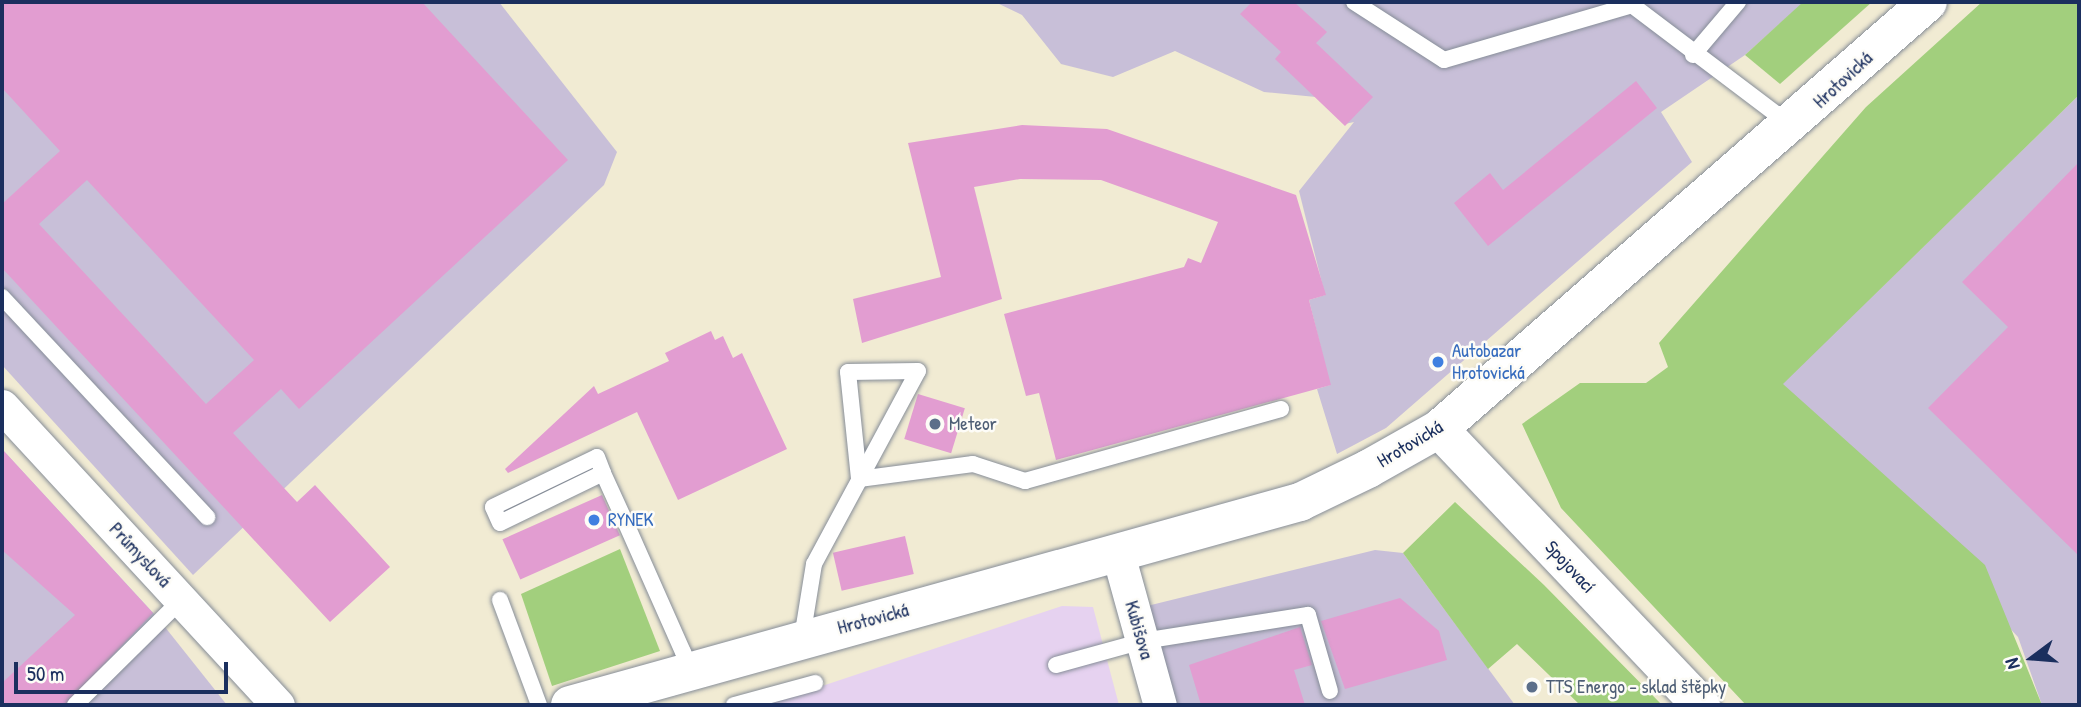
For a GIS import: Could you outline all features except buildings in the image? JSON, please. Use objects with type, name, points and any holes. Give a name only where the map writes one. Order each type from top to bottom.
[{"type":"main road","name":"Hrotovická","points":[[570,705],[802,638],[1118,554],[1300,502],[1439,429],[1793,126],[1928,2]]},
{"type":"main road","name":"Spojovací","points":[[1439,429],[1700,705]]},
{"type":"street","name":"Průmyslová","points":[[2,406],[278,705]]},
{"type":"street","name":"Kubišova","points":[[1118,554],[1160,705]]},
{"type":"lane","points":[[1354,2],[1444,60],[1630,4],[1693,55],[1793,126]]},
{"type":"lane","points":[[1693,55],[1738,2]]},
{"type":"lane","points":[[2,297],[207,517]]},
{"type":"lane","points":[[802,638],[814,564],[918,371],[848,372],[859,479]]},
{"type":"lane","points":[[859,479],[973,464],[1025,481],[1281,409]]},
{"type":"lane","points":[[500,523],[493,507],[597,457],[691,670]]},
{"type":"lane","points":[[75,705],[181,600]]},
{"type":"lane","points":[[500,600],[539,705]]},
{"type":"lane","points":[[1056,664],[1143,641],[1308,615],[1330,691]]},
{"type":"lane","points":[[734,705],[815,683]]},
{"type":"shaded area","points":[[2,2],[499,2],[617,152],[604,185],[193,575],[2,365]]},
{"type":"shaded area","points":[[995,2],[1804,2],[1745,55],[1661,112],[1692,162],[1386,428],[1337,454],[1317,389],[1330,385],[1309,300],[1325,295],[1299,191],[1354,122],[1345,124],[1316,97],[1264,92],[1175,51],[1113,77],[1061,64],[1022,15]]},
{"type":"shaded area","points":[[2079,95],[2079,705],[2042,705],[2018,637],[1782,384]]},
{"type":"shaded area","points":[[2,449],[157,617],[227,705],[2,705]]},
{"type":"shaded area","points":[[1375,550],[1403,553],[1515,705],[1173,705],[1147,606]]},
{"type":"shaded area","points":[[1062,606],[1093,607],[1119,705],[765,705]]},
{"type":"green space","points":[[1803,2],[1872,2],[1780,84],[1745,55]]},
{"type":"green space","points":[[1982,2],[2079,2],[2079,95],[1783,384],[1985,565],[2042,705],[1746,705],[1561,508],[1522,424],[1580,383],[1646,383],[1668,367],[1659,343],[1866,107]]},
{"type":"green space","points":[[1455,502],[1544,585],[1662,705],[1580,705],[1517,644],[1488,669],[1403,553]]},
{"type":"green space","points":[[620,549],[660,651],[552,686],[521,594]]},
{"type":"place","name":"Autobazar Hrotovická","points":[[1438,362]]},
{"type":"place","name":"Meteor","points":[[935,424]]},
{"type":"place","name":"RYNEK","points":[[594,520]]},
{"type":"place","name":"TTS Energo - sklad štěpky","points":[[1532,687]]}]
